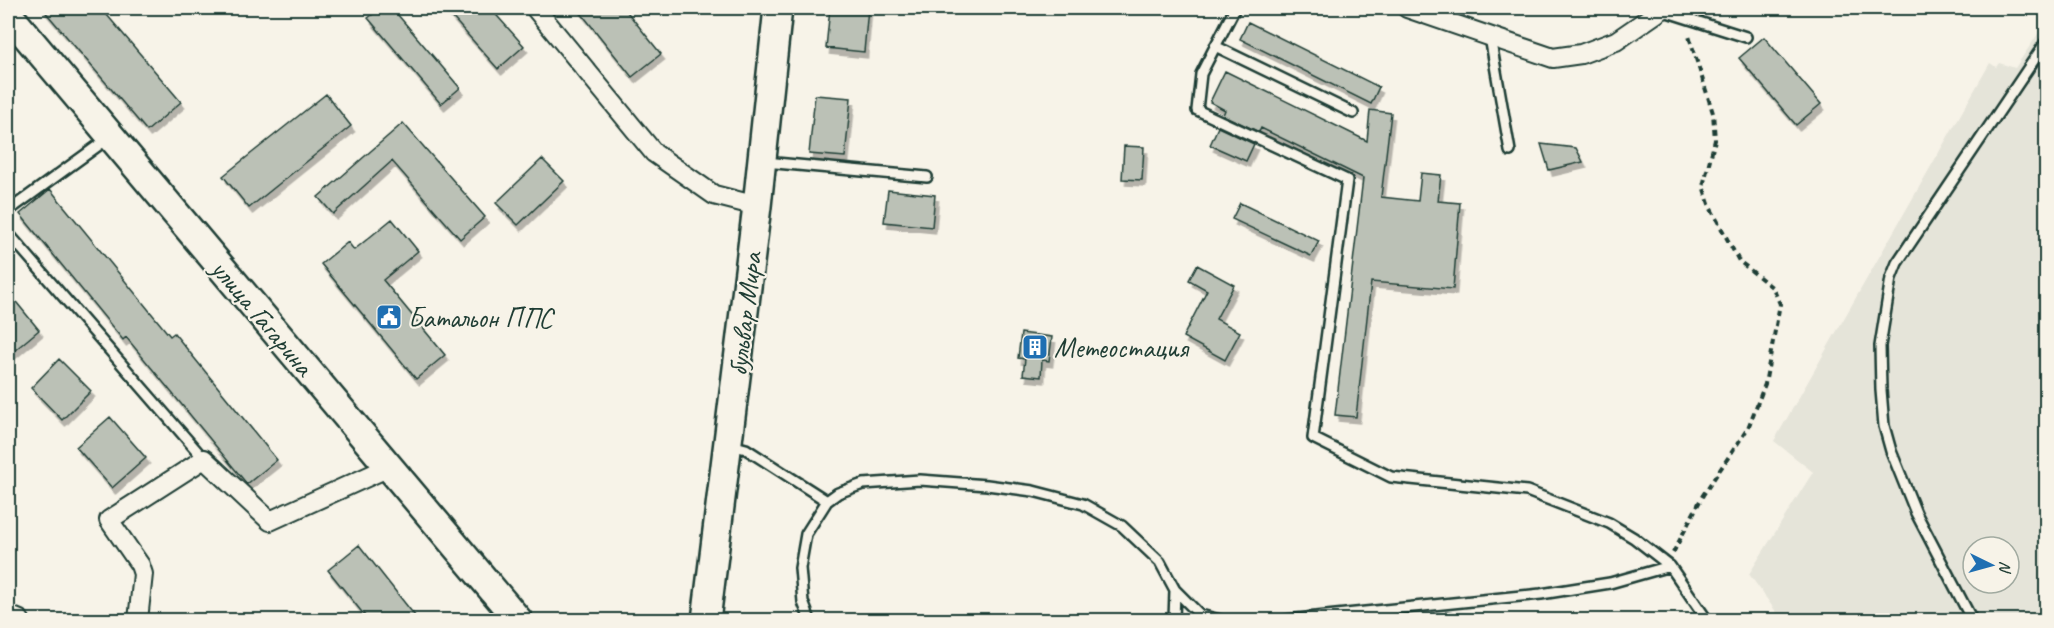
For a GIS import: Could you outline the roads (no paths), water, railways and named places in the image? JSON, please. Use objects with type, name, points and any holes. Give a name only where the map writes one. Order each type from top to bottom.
[{"type":"main road","name":"бульвар Мира","points":[[706,621],[729,445],[778,8]]},
{"type":"main road","name":"улица Гагарина","points":[[8,14],[518,621]]},
{"type":"street","points":[[535,8],[654,153],[714,195],[757,206]]},
{"type":"street","points":[[1407,8],[1444,13],[1490,37],[1553,58],[1581,54],[1616,41],[1663,9]]},
{"type":"street","points":[[138,621],[143,574],[140,565],[109,520],[204,459],[270,521],[389,467]]},
{"type":"street","points":[[8,615],[20,621]]},
{"type":"lane","points":[[1235,8],[1201,74],[1197,110],[1347,180],[1314,438],[1391,477],[1527,491],[1609,523],[1634,538],[1669,565],[1707,621]]},
{"type":"lane","points":[[1663,9],[1746,37]]},
{"type":"lane","points":[[1490,37],[1510,151]]},
{"type":"lane","points":[[1972,621],[1916,513],[1891,452],[1884,426],[1880,346],[1891,278],[1897,263],[2046,42]]},
{"type":"lane","points":[[1215,46],[1353,113]]},
{"type":"lane","points":[[8,211],[111,136]]},
{"type":"lane","points":[[762,162],[927,177]]},
{"type":"lane","points":[[8,233],[204,459]]},
{"type":"lane","points":[[729,445],[746,450],[826,501]]},
{"type":"lane","points":[[810,621],[803,602],[800,568],[806,534],[826,501],[838,493],[864,484],[921,480],[1033,491],[1083,504],[1122,526],[1161,562],[1175,590],[1200,615],[1220,621]]},
{"type":"lane","points":[[1287,621],[1540,594],[1610,583],[1669,565]]},
{"type":"lane","points":[[1174,621],[1175,590]]},
{"type":"place","name":"Батальон ППС","points":[[389,317]]},
{"type":"place","name":"Метеостация","points":[[1035,347]]}]
